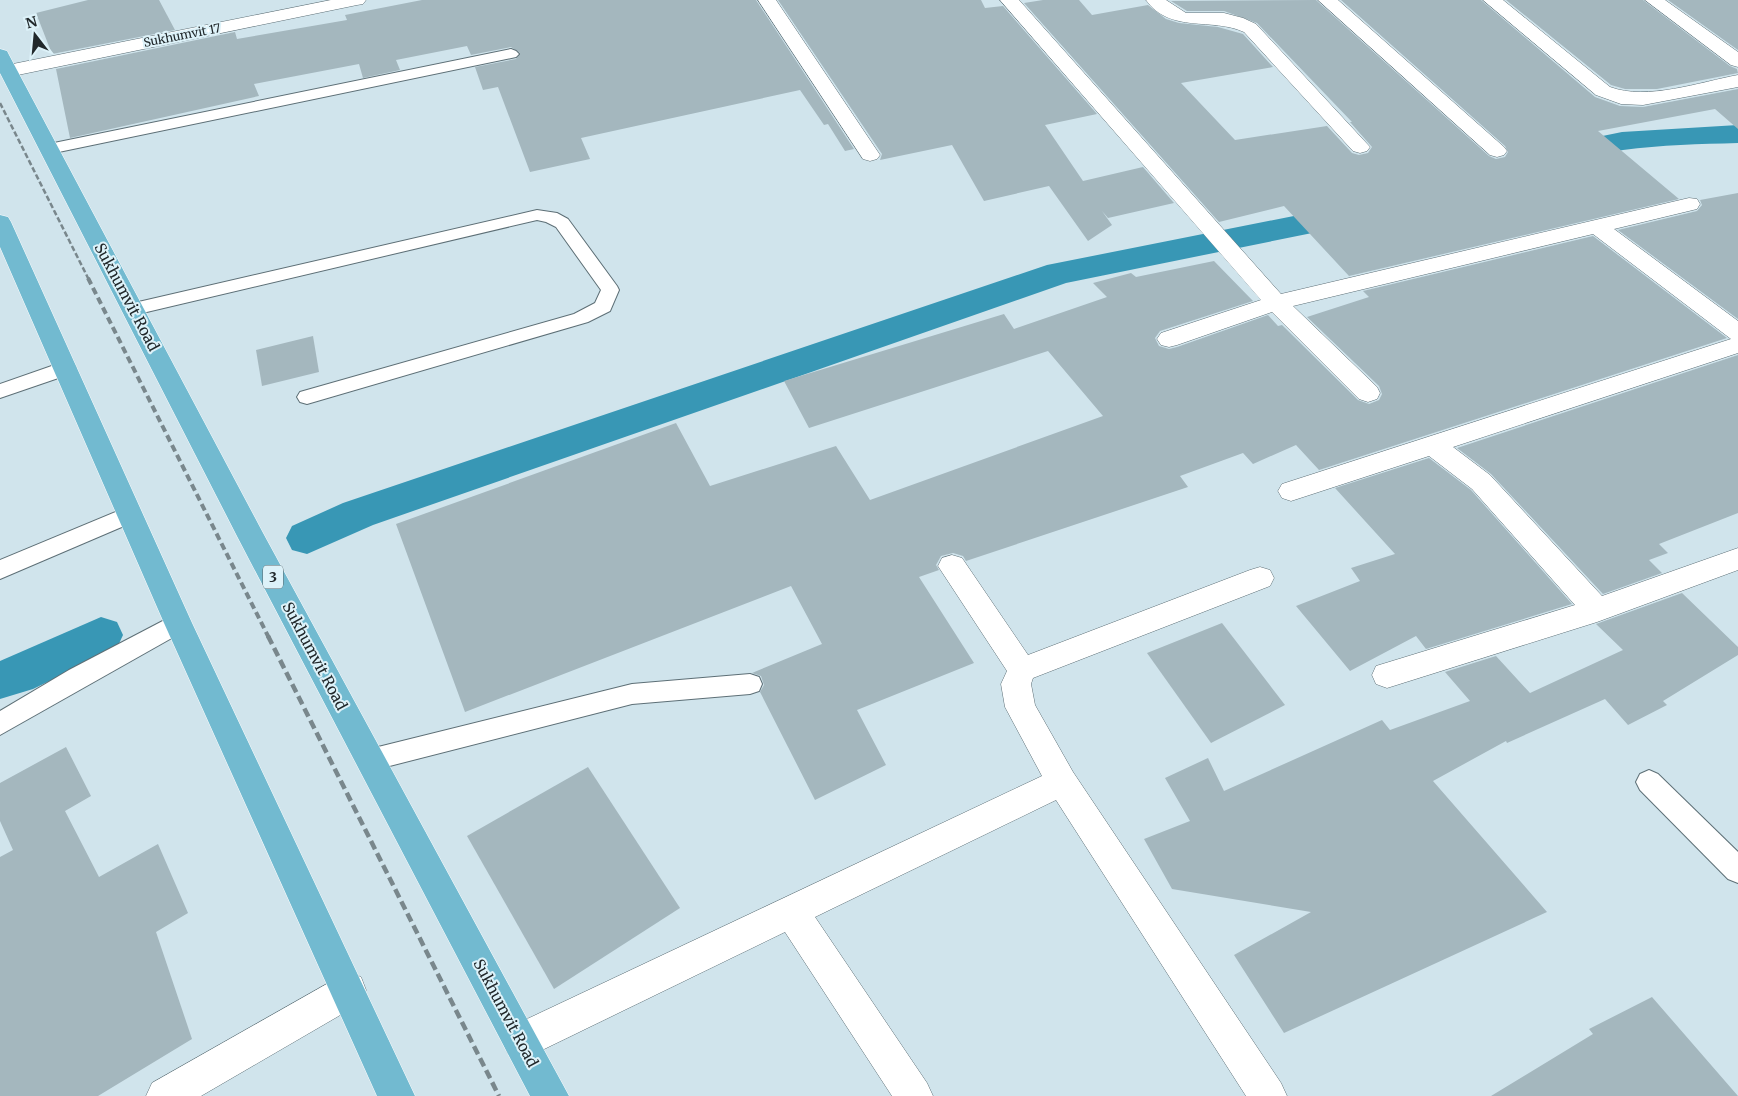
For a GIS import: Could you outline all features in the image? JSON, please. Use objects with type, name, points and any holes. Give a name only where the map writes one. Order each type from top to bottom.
[{"type":"highway","name":"Sukhumvit Road","points":[[4,63],[370,760],[550,1096]]},
{"type":"highway","points":[[0,222],[178,623],[396,1096]]},
{"type":"street","name":"Sukhumvit 17","points":[[4,63],[357,0]]},
{"type":"street","points":[[767,0],[870,154]]},
{"type":"street","points":[[1009,0],[1276,303],[1368,393]]},
{"type":"street","points":[[1155,0],[1170,13],[1187,20],[1226,18],[1238,21],[1250,28],[1360,147]]},
{"type":"street","points":[[1327,0],[1496,151]]},
{"type":"street","points":[[1492,0],[1603,91],[1621,98],[1643,99],[1738,81]]},
{"type":"street","points":[[1654,0],[1738,61]]},
{"type":"street","points":[[1169,339],[1276,303],[1690,204]]},
{"type":"street","points":[[1598,226],[1738,333]]},
{"type":"street","points":[[1291,491],[1430,444],[1738,345]]},
{"type":"street","points":[[1430,444],[1481,482],[1597,610]]},
{"type":"street","points":[[1387,675],[1597,610],[1738,559]]},
{"type":"street","points":[[952,566],[1022,670]]},
{"type":"street","points":[[1260,578],[1022,670],[1016,684],[1020,708],[1062,782],[1268,1096]]},
{"type":"street","points":[[521,1041],[791,911],[1024,802],[1062,782]]},
{"type":"street","points":[[791,911],[914,1096]]},
{"type":"street","points":[[165,1096],[348,990]]},
{"type":"lane","points":[[49,149],[511,54]]},
{"type":"lane","points":[[134,309],[537,215],[551,217],[562,224],[610,290],[602,307],[582,318],[307,397]]},
{"type":"lane","points":[[0,391],[66,368]]},
{"type":"lane","points":[[0,570],[130,514]]},
{"type":"lane","points":[[0,724],[78,676],[178,623]]},
{"type":"lane","points":[[370,760],[632,694],[750,684]]},
{"type":"lane","points":[[1649,782],[1738,870]]},
{"type":"building","points":[[88,0],[159,0],[175,30],[52,54],[36,13]]},
{"type":"building","points":[[422,0],[756,0],[854,149],[845,151],[828,124],[824,125],[800,90],[581,138],[590,159],[530,172],[498,87],[483,90],[475,67],[516,59],[520,53],[511,47],[471,55],[467,46],[396,60],[400,70],[363,78],[359,64],[254,84],[259,96],[70,138],[56,69],[235,32],[237,39],[347,20],[345,15]]},
{"type":"building","points":[[778,0],[981,0],[985,8],[1003,6],[1097,114],[1045,125],[1083,181],[1143,167],[1174,203],[1108,218],[1102,211],[1112,225],[1088,241],[1049,186],[984,201],[952,145],[880,160],[882,154]]},
{"type":"building","points":[[1043,0],[1079,0],[1092,15],[1148,5],[1166,19],[1179,23],[1218,27],[1243,34],[1273,67],[1181,83],[1235,140],[1327,126],[1352,153],[1359,155],[1368,153],[1372,147],[1350,122],[1352,122],[1257,23],[1224,11],[1187,11],[1171,1],[1316,0],[1489,156],[1496,159],[1505,157],[1508,152],[1505,146],[1341,0],[1481,0],[1595,97],[1620,106],[1643,107],[1738,89],[1738,129],[1715,109],[1598,131],[1679,199],[1349,276],[1284,206],[1219,222],[1024,3]]},
{"type":"building","points":[[1506,0],[1643,0],[1730,66],[1737,69],[1738,73],[1657,89],[1625,89],[1611,85]]},
{"type":"building","points":[[1668,0],[1738,0],[1738,50]]},
{"type":"building","points":[[1738,193],[1738,319],[1618,230],[1697,211],[1702,205],[1700,200]]},
{"type":"building","points":[[1593,236],[1727,338],[1319,470],[1296,445],[1253,464],[1243,453],[1180,476],[1188,487],[966,561],[963,556],[953,553],[941,556],[936,565],[939,570],[919,577],[974,663],[857,710],[886,765],[815,800],[760,692],[764,685],[761,676],[752,673],[822,644],[791,586],[465,712],[396,524],[676,423],[710,486],[836,446],[870,500],[1103,416],[1048,351],[809,428],[784,381],[1004,314],[1014,329],[1107,297],[1093,283],[1131,273],[1136,277],[1214,261],[1253,301],[1160,331],[1155,338],[1159,346],[1169,349],[1177,347],[1268,315],[1278,326],[1282,325],[1358,400],[1369,404],[1379,400],[1382,394],[1379,386],[1307,317],[1369,297],[1363,291]]},
{"type":"building","points":[[313,336],[319,372],[262,386],[256,350]]},
{"type":"building","points":[[1738,355],[1738,513],[1659,544],[1668,553],[1649,560],[1662,573],[1603,594],[1491,474],[1457,448]]},
{"type":"building","points":[[1429,458],[1471,490],[1572,604],[1426,649],[1416,636],[1350,671],[1296,606],[1360,581],[1351,568],[1395,554],[1335,488]]},
{"type":"building","points":[[1682,593],[1738,647],[1738,655],[1663,701],[1667,705],[1628,725],[1605,699],[1507,743],[1506,741],[1433,781],[1547,912],[1284,1033],[1234,955],[1311,912],[1172,889],[1144,839],[1190,821],[1165,778],[1208,758],[1224,791],[1382,720],[1390,730],[1470,701],[1445,672],[1496,656],[1530,693],[1623,650],[1596,624]]},
{"type":"building","points":[[1222,623],[1285,705],[1211,743],[1147,653]]},
{"type":"building","points":[[66,747],[91,796],[65,811],[99,877],[158,844],[188,913],[156,932],[192,1039],[98,1096],[0,1096],[0,857],[13,850],[0,821],[0,783]]},
{"type":"building","points":[[588,767],[680,908],[554,989],[467,836]]},
{"type":"building","points":[[1652,997],[1738,1096],[1491,1096],[1593,1034],[1589,1029]]},
{"type":"waterway","points":[[1555,155],[1577,149],[1645,138],[1738,134]]},
{"type":"waterway","points":[[307,538],[358,514],[1059,273],[1327,220],[1359,211]]},
{"type":"waterway","points":[[0,680],[17,675],[101,635]]},
{"type":"railway","points":[[0,103],[89,280]]},
{"type":"railway","points":[[88,278],[269,638]]},
{"type":"railway","points":[[268,636],[499,1096]]}]
